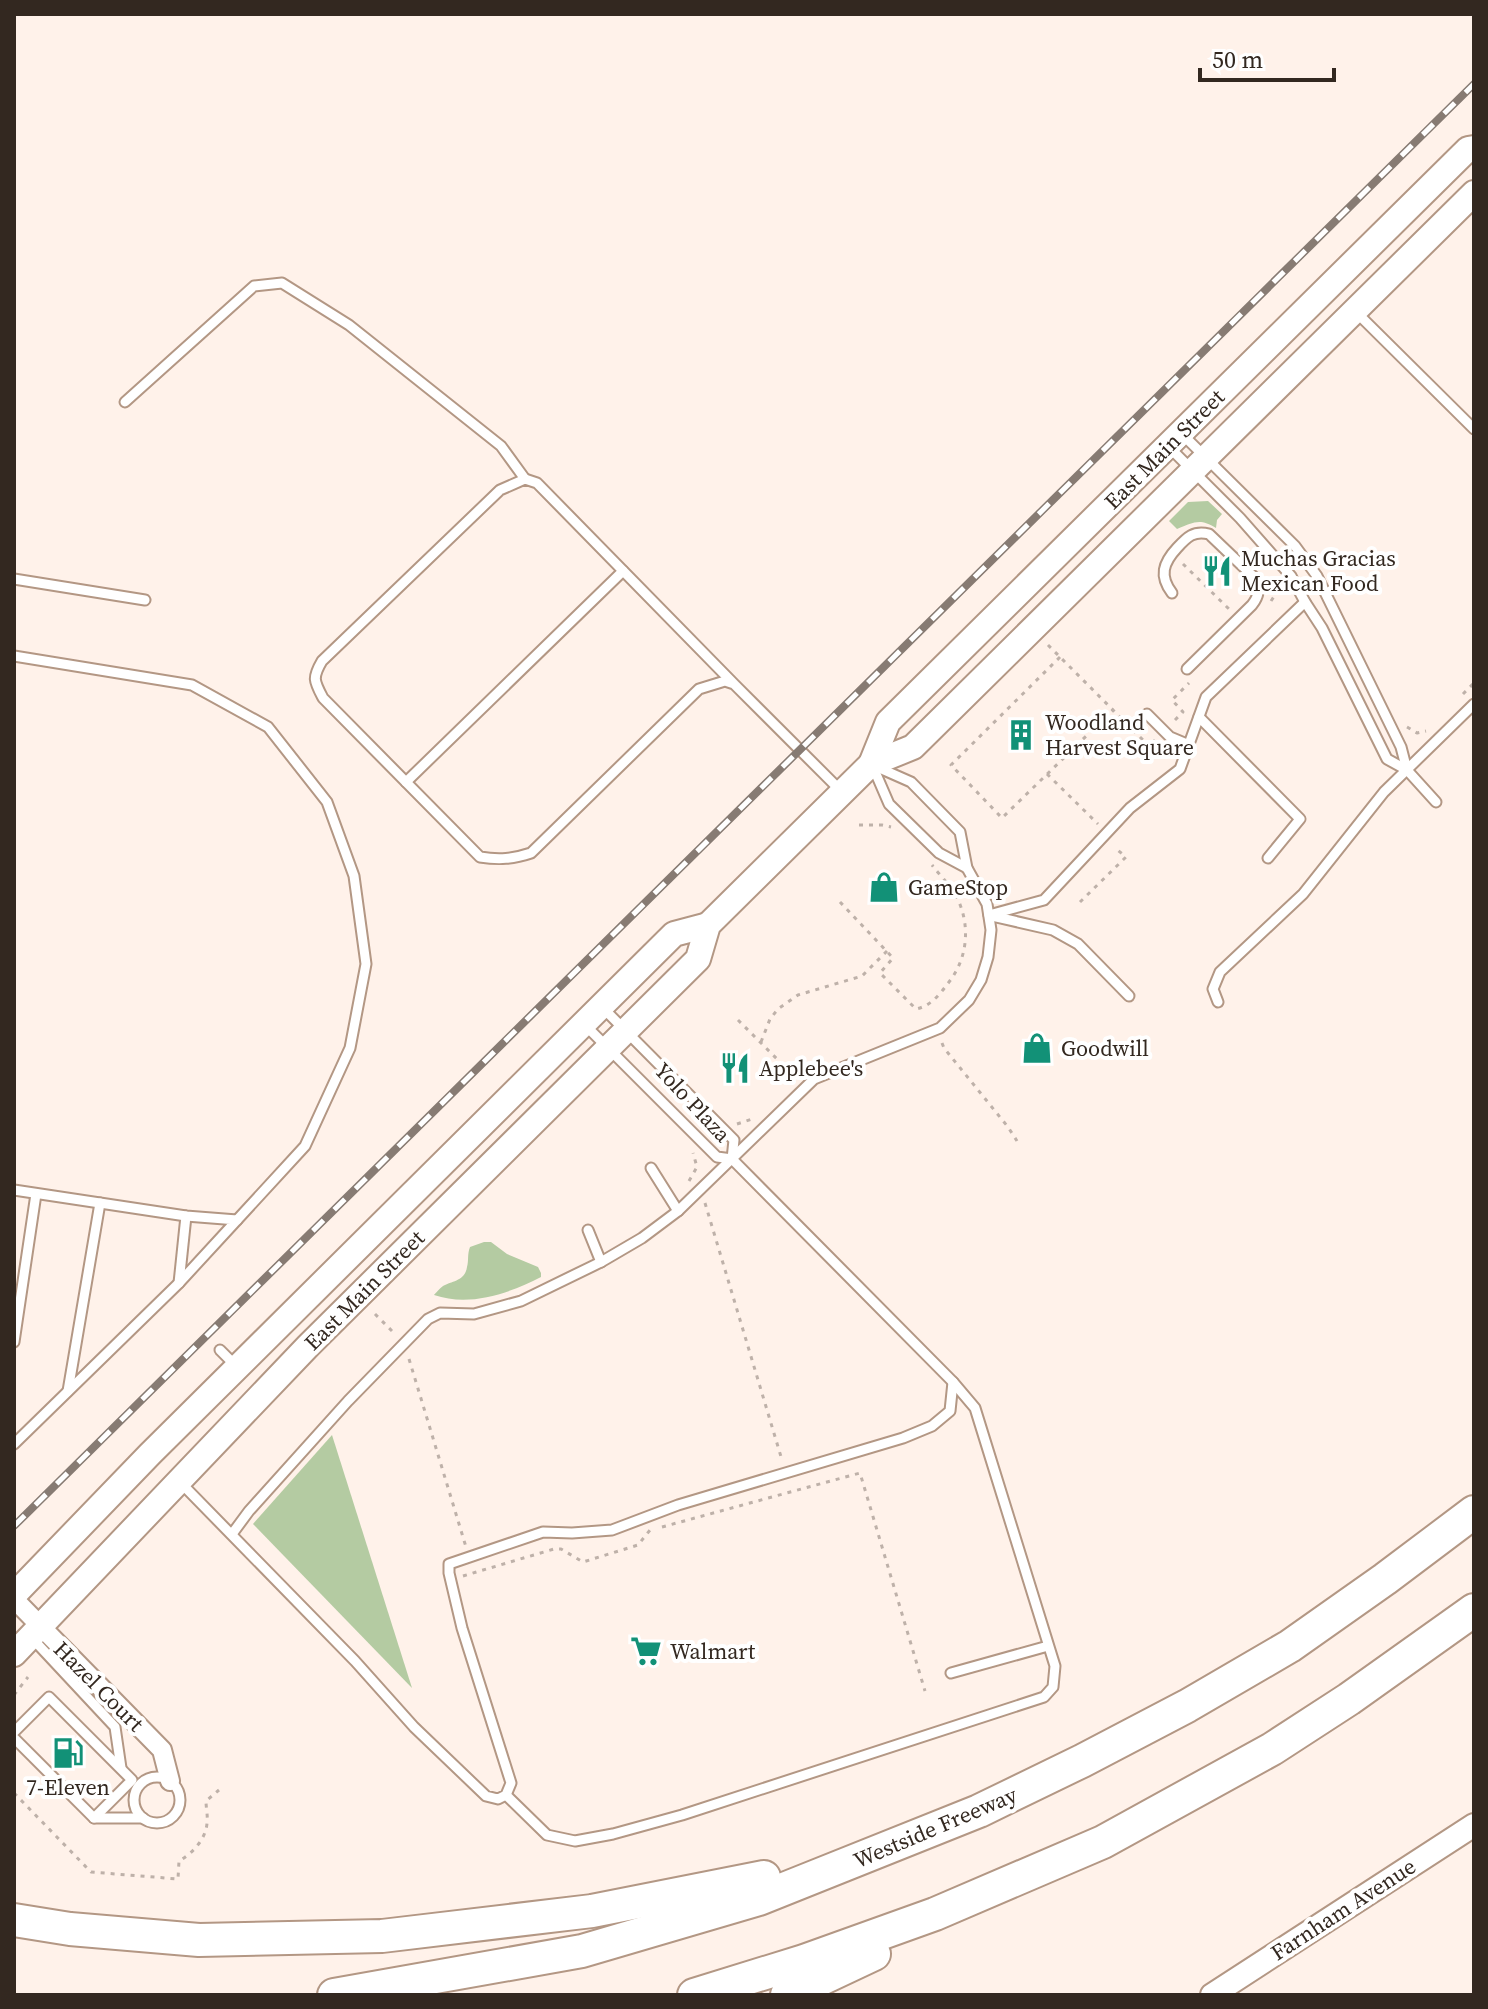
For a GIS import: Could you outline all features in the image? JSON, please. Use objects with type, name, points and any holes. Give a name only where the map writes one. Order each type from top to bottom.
[{"type":"highway","name":"Westside Freeway","points":[[334,1995],[582,1951],[759,1899],[979,1811],[1187,1706],[1290,1646],[1474,1512]]},
{"type":"highway","points":[[787,1995],[1103,1842],[1272,1749],[1349,1699],[1474,1610]]},
{"type":"highway","points":[[694,1995],[804,1961],[935,1914],[1103,1842]]},
{"type":"highway","points":[[14,1920],[70,1929],[199,1940],[382,1936],[592,1911],[869,1856]]},
{"type":"main road","name":"East Main Street","points":[[871,764],[888,722],[1468,149],[1474,148]]},
{"type":"main road","name":"East Main Street","points":[[29,1639],[308,1346],[698,959],[708,925],[871,764],[913,747],[1474,193]]},
{"type":"main road","name":"East Main Street","points":[[14,1597],[229,1358],[674,934],[708,925]]},
{"type":"street","name":"Hazel Court","points":[[14,1597],[29,1639],[162,1750],[170,1781]]},
{"type":"street","name":"Farnham Avenue","points":[[1212,1995],[1471,1834]]},
{"type":"lane","points":[[125,402],[254,286],[282,283],[349,325],[490,436],[525,479],[537,483],[842,792]]},
{"type":"lane","points":[[1355,311],[1474,429]]},
{"type":"lane","points":[[1174,440],[1295,546],[1317,576],[1401,747],[1407,770]]},
{"type":"lane","points":[[1174,440],[1200,464],[1240,518],[1291,576],[1322,628],[1387,759],[1407,770],[1436,802]]},
{"type":"lane","points":[[525,479],[500,490],[322,661],[314,673],[315,684],[323,698],[480,857],[515,859],[531,853],[699,689],[725,681],[734,684]]},
{"type":"lane","points":[[1172,593],[1167,586],[1164,566],[1168,557],[1185,539],[1201,532],[1209,534],[1255,578],[1258,585],[1257,598],[1187,669]]},
{"type":"lane","points":[[406,782],[623,571]]},
{"type":"lane","points":[[14,579],[145,600]]},
{"type":"lane","points":[[989,915],[1044,900],[1130,808],[1180,769],[1206,697],[1305,602]]},
{"type":"lane","points":[[14,656],[192,685],[268,727],[327,802],[354,876],[366,964],[350,1048],[305,1146],[179,1283],[14,1444]]},
{"type":"lane","points":[[1218,1002],[1213,989],[1220,972],[1303,894],[1378,799],[1474,704]]},
{"type":"lane","points":[[1147,714],[1170,737],[1189,745]]},
{"type":"lane","points":[[1199,717],[1300,819],[1268,858]]},
{"type":"lane","points":[[871,764],[889,804],[939,853],[967,868]]},
{"type":"lane","points":[[232,1534],[249,1511],[428,1319],[440,1313],[474,1314],[521,1301],[642,1238],[678,1211],[814,1079],[936,1029],[969,1000],[981,980],[991,930],[987,904],[967,868],[960,832],[911,782],[871,764]]},
{"type":"lane","points":[[989,915],[1053,930],[1078,944],[1129,996]]},
{"type":"lane","name":"Yolo Plaza","points":[[583,1024],[717,1157],[732,1159],[734,1140],[601,1006]]},
{"type":"lane","points":[[506,1795],[547,1835],[575,1841],[613,1834],[682,1815],[1044,1697],[1053,1687],[1055,1666],[975,1408],[953,1382],[732,1159]]},
{"type":"lane","points":[[651,1168],[678,1211]]},
{"type":"lane","points":[[14,1190],[186,1216],[237,1220]]},
{"type":"lane","points":[[14,1342],[36,1194]]},
{"type":"lane","points":[[68,1391],[100,1203]]},
{"type":"lane","points":[[179,1283],[186,1216]]},
{"type":"lane","points":[[588,1230],[601,1262]]},
{"type":"lane","points":[[179,1481],[355,1661],[414,1727],[486,1796],[498,1799],[506,1795],[511,1783],[462,1628],[449,1564],[543,1532],[612,1530],[678,1505],[885,1444],[932,1426],[950,1411],[953,1382]]},
{"type":"lane","points":[[29,1639],[115,1727],[121,1768]]},
{"type":"lane","points":[[951,1673],[1048,1646]]},
{"type":"lane","points":[[94,1818],[136,1783],[147,1779],[155,1777],[170,1781],[178,1793],[175,1813],[163,1821],[94,1818],[14,1735],[49,1697],[136,1783]]},
{"type":"lane","points":[[136,1783],[135,1806],[143,1818]]},
{"type":"path","points":[[1181,563],[1238,618]]},
{"type":"path","points":[[1043,641],[1113,710]]},
{"type":"path","points":[[1002,818],[951,765],[1060,657]]},
{"type":"path","points":[[859,825],[893,828]]},
{"type":"path","points":[[840,902],[893,958],[880,973],[916,1009],[927,1007],[957,971],[963,957],[966,934],[963,910],[952,889],[925,858]]},
{"type":"path","points":[[761,1042],[770,1019],[778,1009],[798,995],[862,976],[887,951]]},
{"type":"path","points":[[738,1020],[789,1071],[790,1081],[780,1091]]},
{"type":"path","points":[[936,1029],[944,1048],[1017,1141]]},
{"type":"path","points":[[728,1119],[737,1124],[743,1123],[761,1110]]},
{"type":"path","points":[[692,1152],[697,1167],[688,1180],[703,1199],[791,1491]]},
{"type":"path","points":[[375,1314],[414,1354],[409,1360],[474,1573]]},
{"type":"path","points":[[462,1577],[554,1549],[561,1549],[583,1562],[638,1545],[650,1531],[860,1473],[925,1691]]},
{"type":"path","points":[[14,1695],[28,1677]]},
{"type":"path","points":[[14,1793],[91,1872],[178,1879],[179,1861],[194,1850],[205,1833],[206,1801],[219,1790]]},
{"type":"green space","points":[[1208,501],[1222,514],[1216,528],[1197,522],[1177,529],[1169,521],[1188,502]]},
{"type":"green space","points":[[491,1242],[507,1254],[538,1267],[541,1277],[488,1297],[461,1300],[434,1295],[443,1286],[464,1275],[470,1247]]},
{"type":"green space","points":[[332,1435],[412,1688],[253,1524]]},
{"type":"railway","points":[[14,1526],[1474,84]]},
{"type":"place","name":"Muchas Gracias Mexican Food","points":[[1217,571]]},
{"type":"place","name":"Woodland Harvest Square","points":[[1021,735]]},
{"type":"place","name":"GameStop","points":[[884,887]]},
{"type":"place","name":"Goodwill","points":[[1037,1048]]},
{"type":"place","name":"Applebee's","points":[[735,1068]]},
{"type":"place","name":"Walmart","points":[[646,1651]]},
{"type":"place","name":"7-Eleven","points":[[68,1753]]}]
